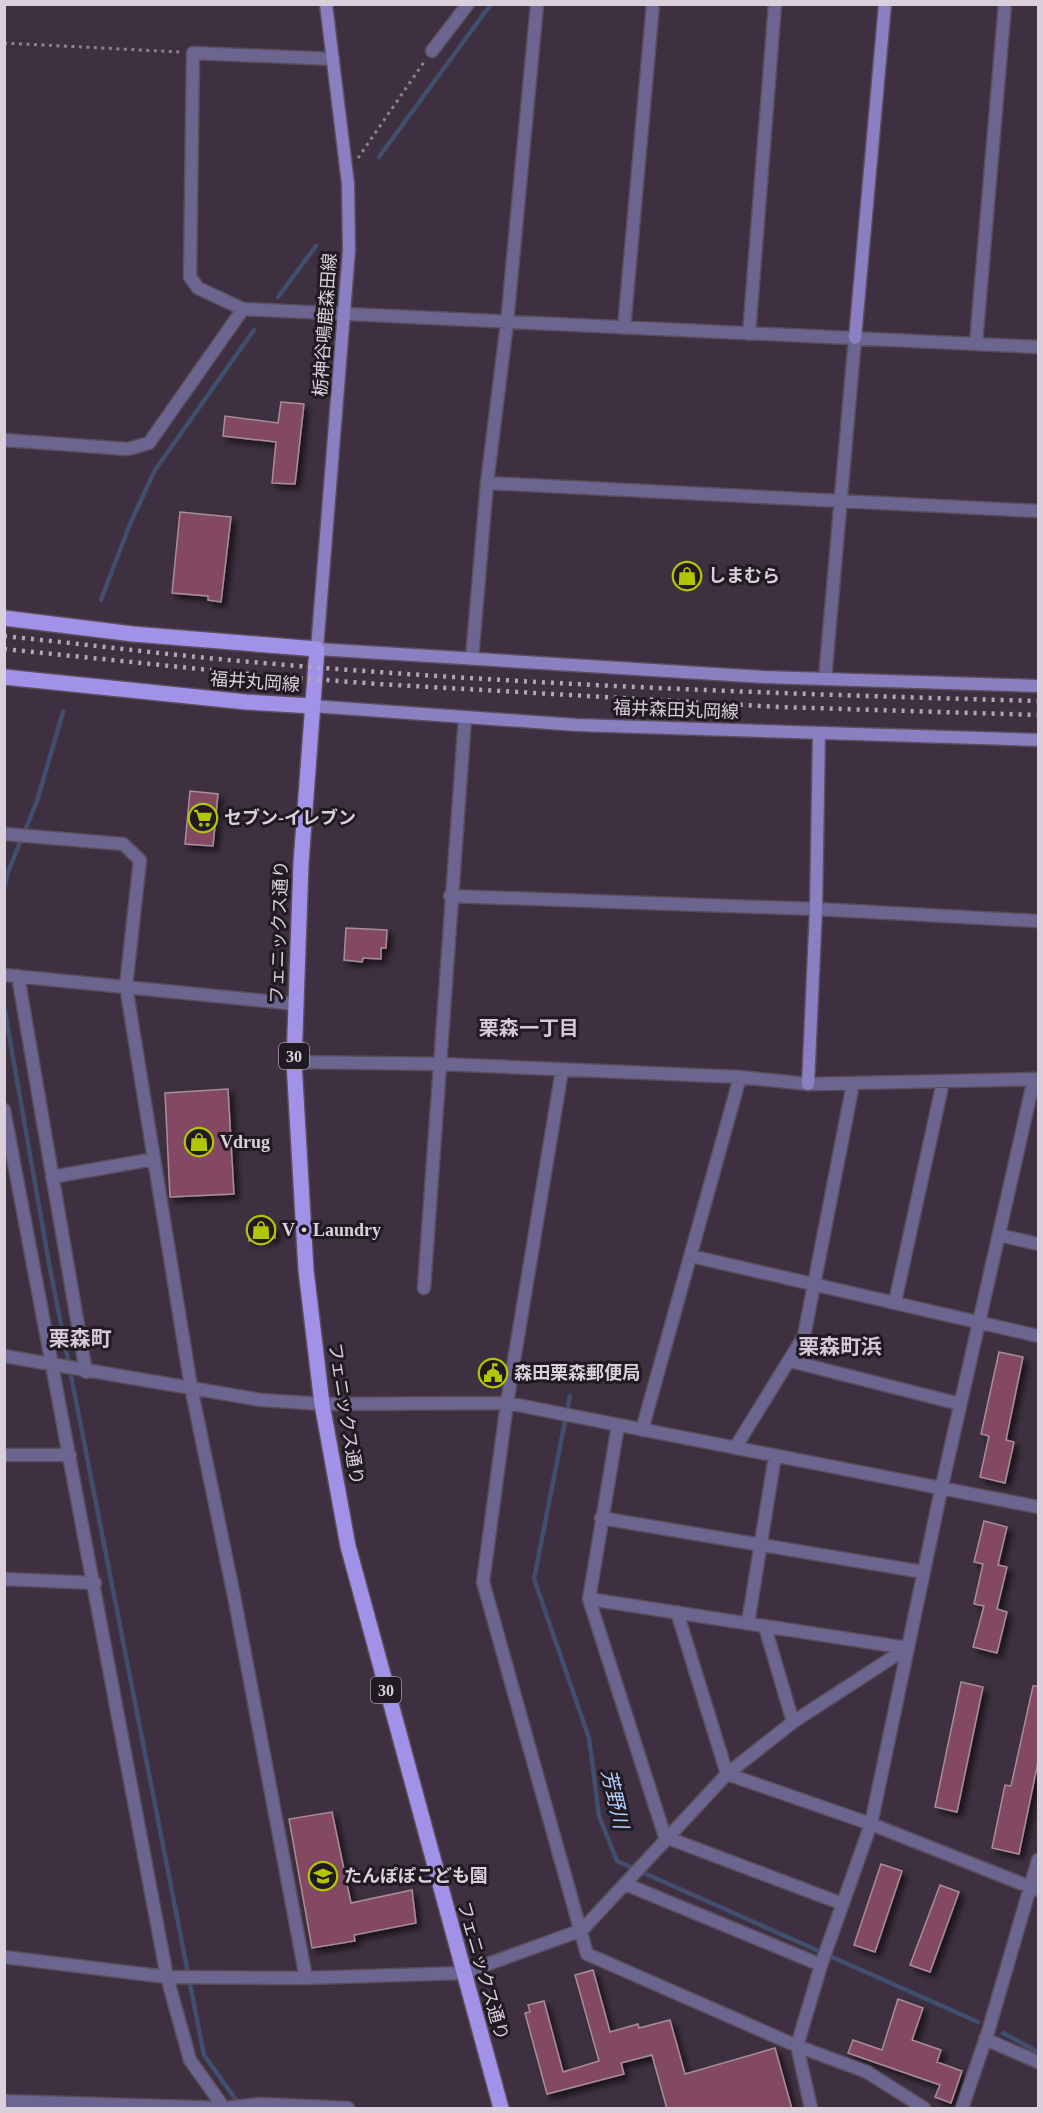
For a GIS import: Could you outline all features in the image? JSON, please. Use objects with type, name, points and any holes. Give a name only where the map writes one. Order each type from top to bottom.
[{"type":"main road","name":"栃神谷鳴鹿森田線","points":[[317,649],[349,250],[347,175],[326,4]]},
{"type":"main road","points":[[855,338],[885,4]]},
{"type":"main road","name":"福井丸岡線","points":[[4,618],[134,634],[317,649],[312,706],[223,700],[4,677]]},
{"type":"main road","name":"福井森田丸岡線","points":[[317,649],[825,680],[1038,686]]},
{"type":"main road","name":"福井森田丸岡線","points":[[312,706],[577,725],[1038,740]]},
{"type":"main road","name":"フェニックス通り","points":[[312,706],[301,863],[294,1062],[306,1270],[322,1404],[348,1546],[501,2109]]},
{"type":"main road","points":[[808,1084],[816,909],[819,733]]},
{"type":"street","points":[[432,51],[468,4]]},
{"type":"street","points":[[472,659],[487,483],[507,322],[537,4]]},
{"type":"street","points":[[624,328],[652,4]]},
{"type":"street","points":[[749,334],[775,4]]},
{"type":"street","points":[[976,343],[1005,4]]},
{"type":"street","points":[[333,59],[193,53],[190,277],[198,288],[243,309],[345,316],[1038,346]]},
{"type":"street","points":[[4,440],[128,450],[149,443],[243,309]]},
{"type":"street","points":[[825,680],[838,502],[855,338]]},
{"type":"street","points":[[487,483],[1038,511]]},
{"type":"street","points":[[424,1288],[450,896],[465,717]]},
{"type":"street","points":[[4,834],[123,844],[140,860],[126,986],[191,1387],[234,1596],[306,1978]]},
{"type":"street","points":[[450,896],[816,909],[1038,921]]},
{"type":"street","points":[[4,975],[296,1004]]},
{"type":"street","points":[[18,976],[86,1372]]},
{"type":"street","points":[[294,1062],[440,1064],[740,1077],[808,1084],[1036,1079],[960,1404],[871,1824],[820,1965],[796,2046],[811,2109]]},
{"type":"street","points":[[562,1070],[507,1402],[483,1582],[587,1954],[796,2046],[867,2072],[924,2109]]},
{"type":"street","points":[[642,1430],[740,1077]]},
{"type":"street","points":[[895,1302],[943,1082]]},
{"type":"street","points":[[735,1448],[804,1336],[853,1084]]},
{"type":"street","points":[[4,1110],[11,1182],[55,1367],[167,1977],[190,2060],[224,2108]]},
{"type":"street","points":[[52,1177],[154,1159]]},
{"type":"street","points":[[999,1235],[1038,1244]]},
{"type":"street","points":[[691,1256],[1038,1336]]},
{"type":"street","points":[[4,1356],[55,1367],[261,1400],[322,1404],[507,1402],[941,1490],[1038,1507]]},
{"type":"street","points":[[790,1361],[960,1404]]},
{"type":"street","points":[[618,1425],[589,1599],[665,1837]]},
{"type":"street","points":[[4,1455],[70,1455]]},
{"type":"street","points":[[748,1623],[775,1456]]},
{"type":"street","points":[[601,1518],[923,1572]]},
{"type":"street","points":[[4,1579],[95,1583]]},
{"type":"street","points":[[589,1599],[907,1648]]},
{"type":"street","points":[[677,1612],[726,1774]]},
{"type":"street","points":[[765,1627],[793,1722]]},
{"type":"street","points":[[4,1957],[167,1977],[306,1978],[463,1972],[582,1930],[665,1837],[726,1774],[793,1722],[907,1648]]},
{"type":"street","points":[[726,1774],[871,1824],[1035,1889]]},
{"type":"street","points":[[665,1837],[843,1904]]},
{"type":"street","points":[[962,2109],[1035,1889],[1038,1860]]},
{"type":"street","points":[[625,1884],[820,1965]]},
{"type":"street","points":[[985,2039],[1038,2062]]},
{"type":"street","points":[[4,2101],[105,2107],[224,2108],[260,2104],[348,2109]]},
{"type":"path","points":[[4,43],[193,53]]},
{"type":"path","points":[[347,175],[432,51]]},
{"type":"building","points":[[281,402],[304,404],[295,484],[272,483],[276,442],[223,436],[225,416],[278,423]]},
{"type":"building","points":[[180,512],[231,517],[221,602],[208,600],[208,596],[172,593]]},
{"type":"building","points":[[190,791],[218,794],[213,846],[185,844]]},
{"type":"building","points":[[346,928],[387,930],[386,948],[381,948],[381,959],[363,958],[362,962],[344,960]]},
{"type":"building","points":[[228,1089],[234,1194],[170,1197],[165,1093]]},
{"type":"building","points":[[275,1225],[275,1238],[249,1241],[248,1227]]},
{"type":"building","points":[[999,1352],[1023,1357],[1006,1440],[1014,1442],[1005,1483],[980,1477],[989,1436],[981,1434]]},
{"type":"building","points":[[984,1521],[1007,1527],[998,1565],[1007,1567],[997,1609],[1007,1612],[997,1653],[973,1647],[984,1606],[974,1604],[983,1564],[974,1562]]},
{"type":"building","points":[[961,1682],[983,1687],[957,1812],[935,1807]]},
{"type":"building","points":[[1033,1686],[1038,1686],[1038,1762],[1019,1854],[992,1848],[1005,1785],[1011,1786]]},
{"type":"building","points":[[332,1812],[351,1903],[412,1890],[416,1923],[354,1935],[355,1941],[312,1948],[289,1819]]},
{"type":"building","points":[[881,1864],[902,1871],[875,1952],[854,1945]]},
{"type":"building","points":[[940,1885],[959,1892],[930,1972],[910,1965]]},
{"type":"building","points":[[593,1970],[610,2032],[638,2024],[639,2028],[670,2020],[685,2074],[775,2048],[792,2109],[667,2109],[652,2055],[621,2063],[624,2074],[547,2094],[525,2013],[530,2012],[528,2005],[544,2001],[563,2072],[599,2061],[575,1975]]},
{"type":"building","points":[[898,1999],[923,2008],[912,2040],[941,2050],[937,2062],[962,2071],[951,2103],[935,2097],[940,2085],[848,2053],[853,2040],[882,2050]]},
{"type":"waterway","points":[[379,157],[491,4]]},
{"type":"waterway","points":[[278,297],[316,246]]},
{"type":"waterway","points":[[101,600],[130,524],[155,470],[254,330]]},
{"type":"waterway","points":[[4,888],[8,872],[37,801],[63,712]]},
{"type":"waterway","points":[[4,1006],[49,1263],[204,2055],[239,2104]]},
{"type":"waterway","name":"芳野川","points":[[570,1396],[534,1579],[589,1738],[599,1816],[617,1861],[978,2022]]},
{"type":"waterway","name":"芳野川","points":[[1003,2033],[1038,2052]]},
{"type":"railway","points":[[4,636],[360,671],[747,692],[1038,701]]},
{"type":"railway","points":[[4,649],[259,675],[378,684],[780,707],[1038,715]]},
{"type":"place","name":"しまむら","points":[[687,576]]},
{"type":"place","name":"セブン-イレブン","points":[[203,818]]},
{"type":"place","name":"Vdrug","points":[[199,1142]]},
{"type":"place","name":"V・Laundry","points":[[261,1230]]},
{"type":"place","name":"森田栗森郵便局","points":[[493,1373]]},
{"type":"place","name":"たんぽぽこども園","points":[[323,1876]]},
{"type":"district","name":"栗森一丁目","points":[[529,1028]]},
{"type":"district","name":"栗森町","points":[[80,1339]]},
{"type":"district","name":"栗森町浜","points":[[840,1347]]}]
